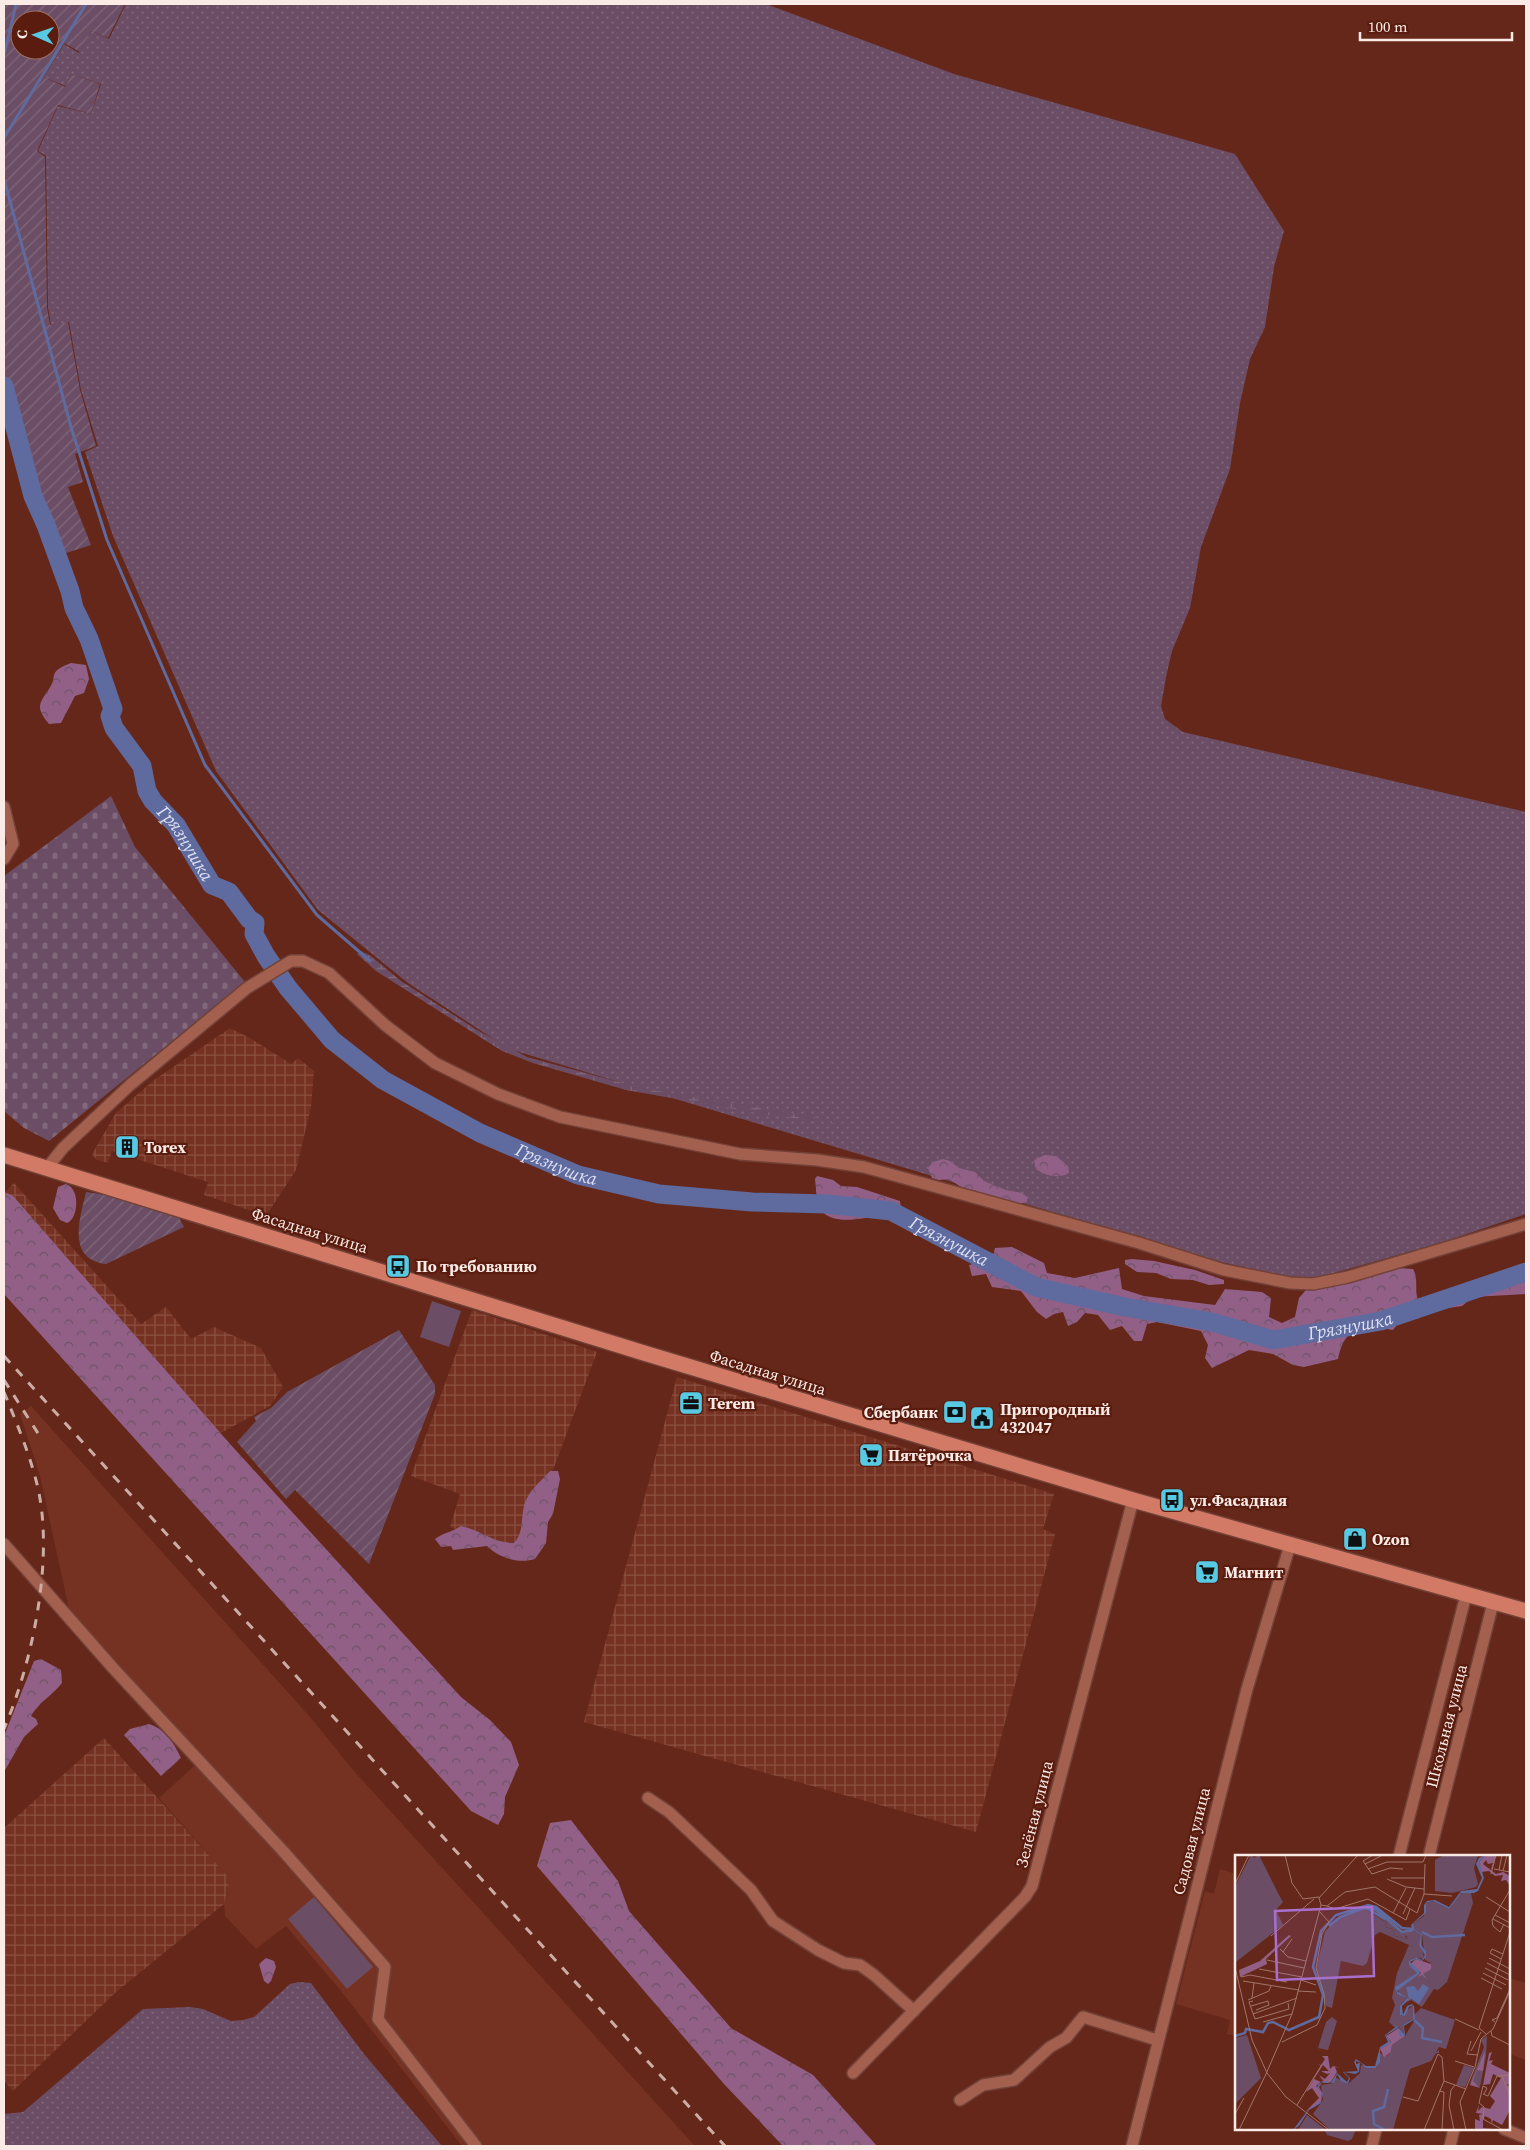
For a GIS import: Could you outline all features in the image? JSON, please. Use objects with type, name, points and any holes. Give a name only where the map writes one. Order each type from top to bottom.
[{"type":"main road","name":"Фасадная улица","points":[[4,1155],[644,1353],[1133,1500],[1526,1611]]},
{"type":"street","points":[[4,807],[10,826],[12,844],[4,859]]},
{"type":"street","points":[[47,1168],[64,1148],[130,1085],[247,988],[291,960],[303,961],[330,973],[385,1025],[435,1062],[498,1094],[560,1117],[740,1154],[816,1160],[864,1167],[1140,1243],[1224,1270],[1290,1283],[1313,1284],[1348,1277],[1526,1224]]},
{"type":"street","name":"Зелёная улица","points":[[853,2073],[1025,1897],[1032,1886],[1133,1500]]},
{"type":"street","points":[[4,1544],[61,1611],[283,1850],[385,1967],[378,2019],[476,2146]]},
{"type":"street","name":"Садовая улица","points":[[1132,2146],[1247,1689],[1290,1545]]},
{"type":"street","points":[[1398,1855],[1466,1595]]},
{"type":"street","name":"Школьная улица","points":[[1429,1855],[1493,1603]]},
{"type":"street","points":[[648,1798],[669,1812],[751,1890],[773,1921],[836,1959],[844,1963],[860,1965],[914,2011]]},
{"type":"street","points":[[960,2100],[983,2084],[1014,2080],[1050,2047],[1066,2038],[1083,2017],[1158,2040]]},
{"type":"street","points":[[1372,2146],[1376,2130]]},
{"type":"street","points":[[1450,2146],[1454,2130]]},
{"type":"street","points":[[1506,2130],[1526,2138]]},
{"type":"shaded area","points":[[230,1028],[250,1038],[291,1064],[298,1058],[314,1071],[311,1107],[296,1170],[266,1216],[204,1195],[208,1182],[112,1151],[108,1163],[97,1160],[92,1154],[116,1113],[154,1080]]},
{"type":"shaded area","points":[[14,1183],[141,1324],[166,1307],[191,1339],[214,1327],[261,1348],[283,1387],[270,1406],[210,1439],[4,1206],[4,1193]]},
{"type":"shaded area","points":[[472,1310],[597,1352],[553,1470],[512,1550],[450,1527],[460,1494],[411,1476]]},
{"type":"shaded area","points":[[677,1377],[1054,1494],[1043,1529],[1055,1534],[976,1832],[584,1722]]},
{"type":"shaded area","points":[[31,1406],[311,1718],[353,1770],[695,2146],[462,2146],[341,1991],[286,1926],[256,1949],[225,1916],[224,1904],[230,1879],[159,1798],[203,1758],[69,1609],[40,1476],[20,1414]]},
{"type":"shaded area","points":[[104,1738],[230,1879],[224,1904],[115,1993],[13,2091],[4,2081],[4,1828]]},
{"type":"shaded area","points":[[1220,1869],[1235,1874],[1235,2036],[1227,2034],[1230,2020],[1176,2004],[1205,1891],[1214,1894]]},
{"type":"shaded area","points":[[1510,1978],[1526,1983],[1526,2060],[1510,2054]]},
{"type":"green space","points":[[4,4],[125,4],[108,38],[91,31],[80,52],[64,43],[60,50],[60,10],[10,10],[10,60],[54,60],[44,77],[65,87],[71,74],[100,84],[91,114],[58,105],[37,151],[45,157],[47,307],[50,325],[68,322],[80,390],[96,446],[75,454],[83,482],[68,487],[91,545],[60,555],[4,373]]},
{"type":"green space","points":[[126,4],[766,4],[954,74],[1235,154],[1284,231],[1274,267],[1265,327],[1250,359],[1240,403],[1230,469],[1201,547],[1190,608],[1172,651],[1161,706],[1165,719],[1183,732],[1526,812],[1526,1214],[1440,1243],[1320,1277],[1278,1275],[1209,1259],[509,1049],[408,983],[318,910],[216,771],[113,536],[85,452],[98,446],[81,390],[69,322],[51,325],[48,307],[46,156],[38,151],[58,106],[91,114],[101,84],[71,74],[65,86],[44,77],[54,60],[60,60],[60,51],[64,44],[79,53],[91,31],[109,39]]},
{"type":"green space","points":[[71,663],[86,665],[89,679],[84,693],[75,696],[61,723],[49,724],[40,710],[41,703],[52,684],[54,674],[58,669]]},
{"type":"green space","points":[[111,796],[135,847],[245,982],[49,1141],[24,1128],[4,1111],[4,876]]},
{"type":"green space","points":[[361,951],[371,956],[401,981],[477,1030],[527,1057],[641,1088],[834,1120],[833,1123],[769,1115],[626,1090],[533,1063],[502,1051],[376,971],[357,954]]},
{"type":"green space","points":[[1045,1155],[1056,1156],[1068,1166],[1069,1173],[1061,1176],[1052,1176],[1036,1169],[1034,1160]]},
{"type":"green space","points":[[943,1159],[950,1161],[959,1168],[975,1172],[984,1181],[1006,1190],[1022,1193],[1027,1197],[1027,1202],[1019,1204],[964,1189],[949,1179],[939,1180],[932,1178],[928,1168],[933,1162]]},
{"type":"green space","points":[[817,1176],[833,1180],[841,1186],[857,1187],[900,1201],[901,1210],[857,1219],[844,1220],[833,1218],[825,1214],[819,1206],[815,1179]]},
{"type":"green space","points":[[66,1184],[71,1187],[76,1197],[74,1216],[67,1223],[60,1220],[53,1208],[58,1187]]},
{"type":"green space","points":[[86,1192],[112,1196],[179,1218],[184,1227],[106,1264],[93,1261],[85,1254],[79,1236],[79,1225]]},
{"type":"green space","points":[[7,1193],[13,1196],[231,1445],[461,1697],[490,1720],[511,1742],[519,1765],[505,1797],[504,1814],[498,1825],[471,1811],[4,1294],[4,1194]]},
{"type":"green space","points":[[1012,1247],[1044,1263],[1047,1273],[1075,1278],[1119,1268],[1122,1289],[1144,1296],[1215,1305],[1225,1289],[1262,1292],[1271,1298],[1269,1317],[1282,1323],[1295,1317],[1299,1298],[1306,1290],[1353,1282],[1397,1268],[1413,1269],[1416,1277],[1418,1300],[1454,1292],[1465,1285],[1503,1273],[1510,1273],[1518,1280],[1526,1281],[1526,1294],[1473,1297],[1462,1306],[1421,1312],[1418,1319],[1410,1318],[1404,1320],[1393,1330],[1387,1329],[1382,1322],[1365,1326],[1348,1336],[1338,1359],[1304,1367],[1293,1365],[1273,1354],[1249,1350],[1212,1368],[1205,1358],[1208,1345],[1201,1331],[1157,1322],[1147,1324],[1142,1341],[1134,1341],[1122,1326],[1110,1330],[1098,1315],[1085,1313],[1077,1322],[1068,1326],[1063,1312],[1054,1314],[1046,1319],[1037,1312],[1021,1291],[992,1287],[986,1274],[972,1276],[969,1265],[992,1259],[995,1248]]},
{"type":"green space","points":[[1125,1260],[1154,1261],[1195,1270],[1224,1280],[1224,1284],[1209,1285],[1193,1280],[1171,1279],[1156,1273],[1137,1272],[1125,1264]]},
{"type":"green space","points":[[432,1301],[461,1311],[449,1347],[420,1337]]},
{"type":"green space","points":[[399,1330],[435,1385],[435,1394],[369,1564],[295,1490],[286,1499],[237,1442],[256,1421],[254,1417],[271,1408],[287,1392]]},
{"type":"green space","points":[[550,1471],[558,1471],[560,1479],[553,1514],[548,1522],[546,1543],[535,1559],[522,1561],[509,1559],[497,1554],[487,1546],[453,1550],[451,1546],[441,1547],[435,1539],[461,1526],[499,1541],[514,1543],[520,1533],[523,1510],[529,1494]]},
{"type":"green space","points":[[41,1659],[61,1670],[62,1683],[31,1716],[36,1719],[38,1724],[24,1737],[4,1772],[4,1736],[34,1661]]},
{"type":"green space","points":[[149,1724],[160,1729],[168,1737],[181,1758],[161,1776],[124,1735],[130,1729]]},
{"type":"green space","points":[[571,1820],[618,1881],[629,1911],[731,2028],[813,2075],[877,2146],[783,2146],[724,2084],[537,1866],[550,1823]]},
{"type":"green space","points":[[314,1897],[373,1967],[347,1989],[288,1919]]},
{"type":"green space","points":[[266,1958],[274,1961],[276,1967],[268,1984],[264,1981],[259,1964]]},
{"type":"green space","points":[[299,1982],[311,1983],[364,2054],[442,2146],[4,2146],[4,2114],[23,2112],[143,2009],[190,2007],[203,2009],[231,2021],[243,2020],[254,2017],[290,1984]]},
{"type":"green space","points":[[1324,2130],[1356,2130],[1352,2139],[1348,2141],[1327,2135]]},
{"type":"waterway","points":[[4,55],[16,4]]},
{"type":"waterway","points":[[4,138],[86,4]]},
{"type":"waterway","points":[[4,179],[71,427],[107,540],[205,765],[317,915],[370,961]]},
{"type":"waterway","name":"Грязнушка","points":[[4,386],[33,496],[46,525],[70,591],[74,608],[89,639],[113,709],[110,716],[114,728],[142,766],[147,791],[153,801],[176,825],[212,885],[229,892],[249,919],[255,923],[254,934],[266,956],[288,988],[332,1040],[383,1080],[480,1133],[578,1175],[659,1194],[752,1202],[827,1204],[891,1211],[1036,1287],[1125,1307],[1212,1322],[1273,1340],[1381,1321],[1526,1272]]},
{"type":"railway","points":[[4,1356],[725,2146]]},
{"type":"railway","points":[[4,1380],[41,1438]]},
{"type":"railway","points":[[4,1392],[24,1442],[36,1480],[43,1521],[41,1582],[37,1613],[23,1674],[4,1729]]},
{"type":"place","name":"Torex","points":[[127,1147]]},
{"type":"place","name":"По требованию","points":[[398,1266]]},
{"type":"place","name":"Terem","points":[[691,1403]]},
{"type":"place","name":"Сбербанк","points":[[955,1412]]},
{"type":"place","name":"Пригородный 432047","points":[[982,1418]]},
{"type":"place","name":"Пятёрочка","points":[[871,1455]]},
{"type":"place","name":"ул.Фасадная","points":[[1172,1500]]},
{"type":"place","name":"Ozon","points":[[1355,1539]]},
{"type":"place","name":"Магнит","points":[[1207,1572]]}]
